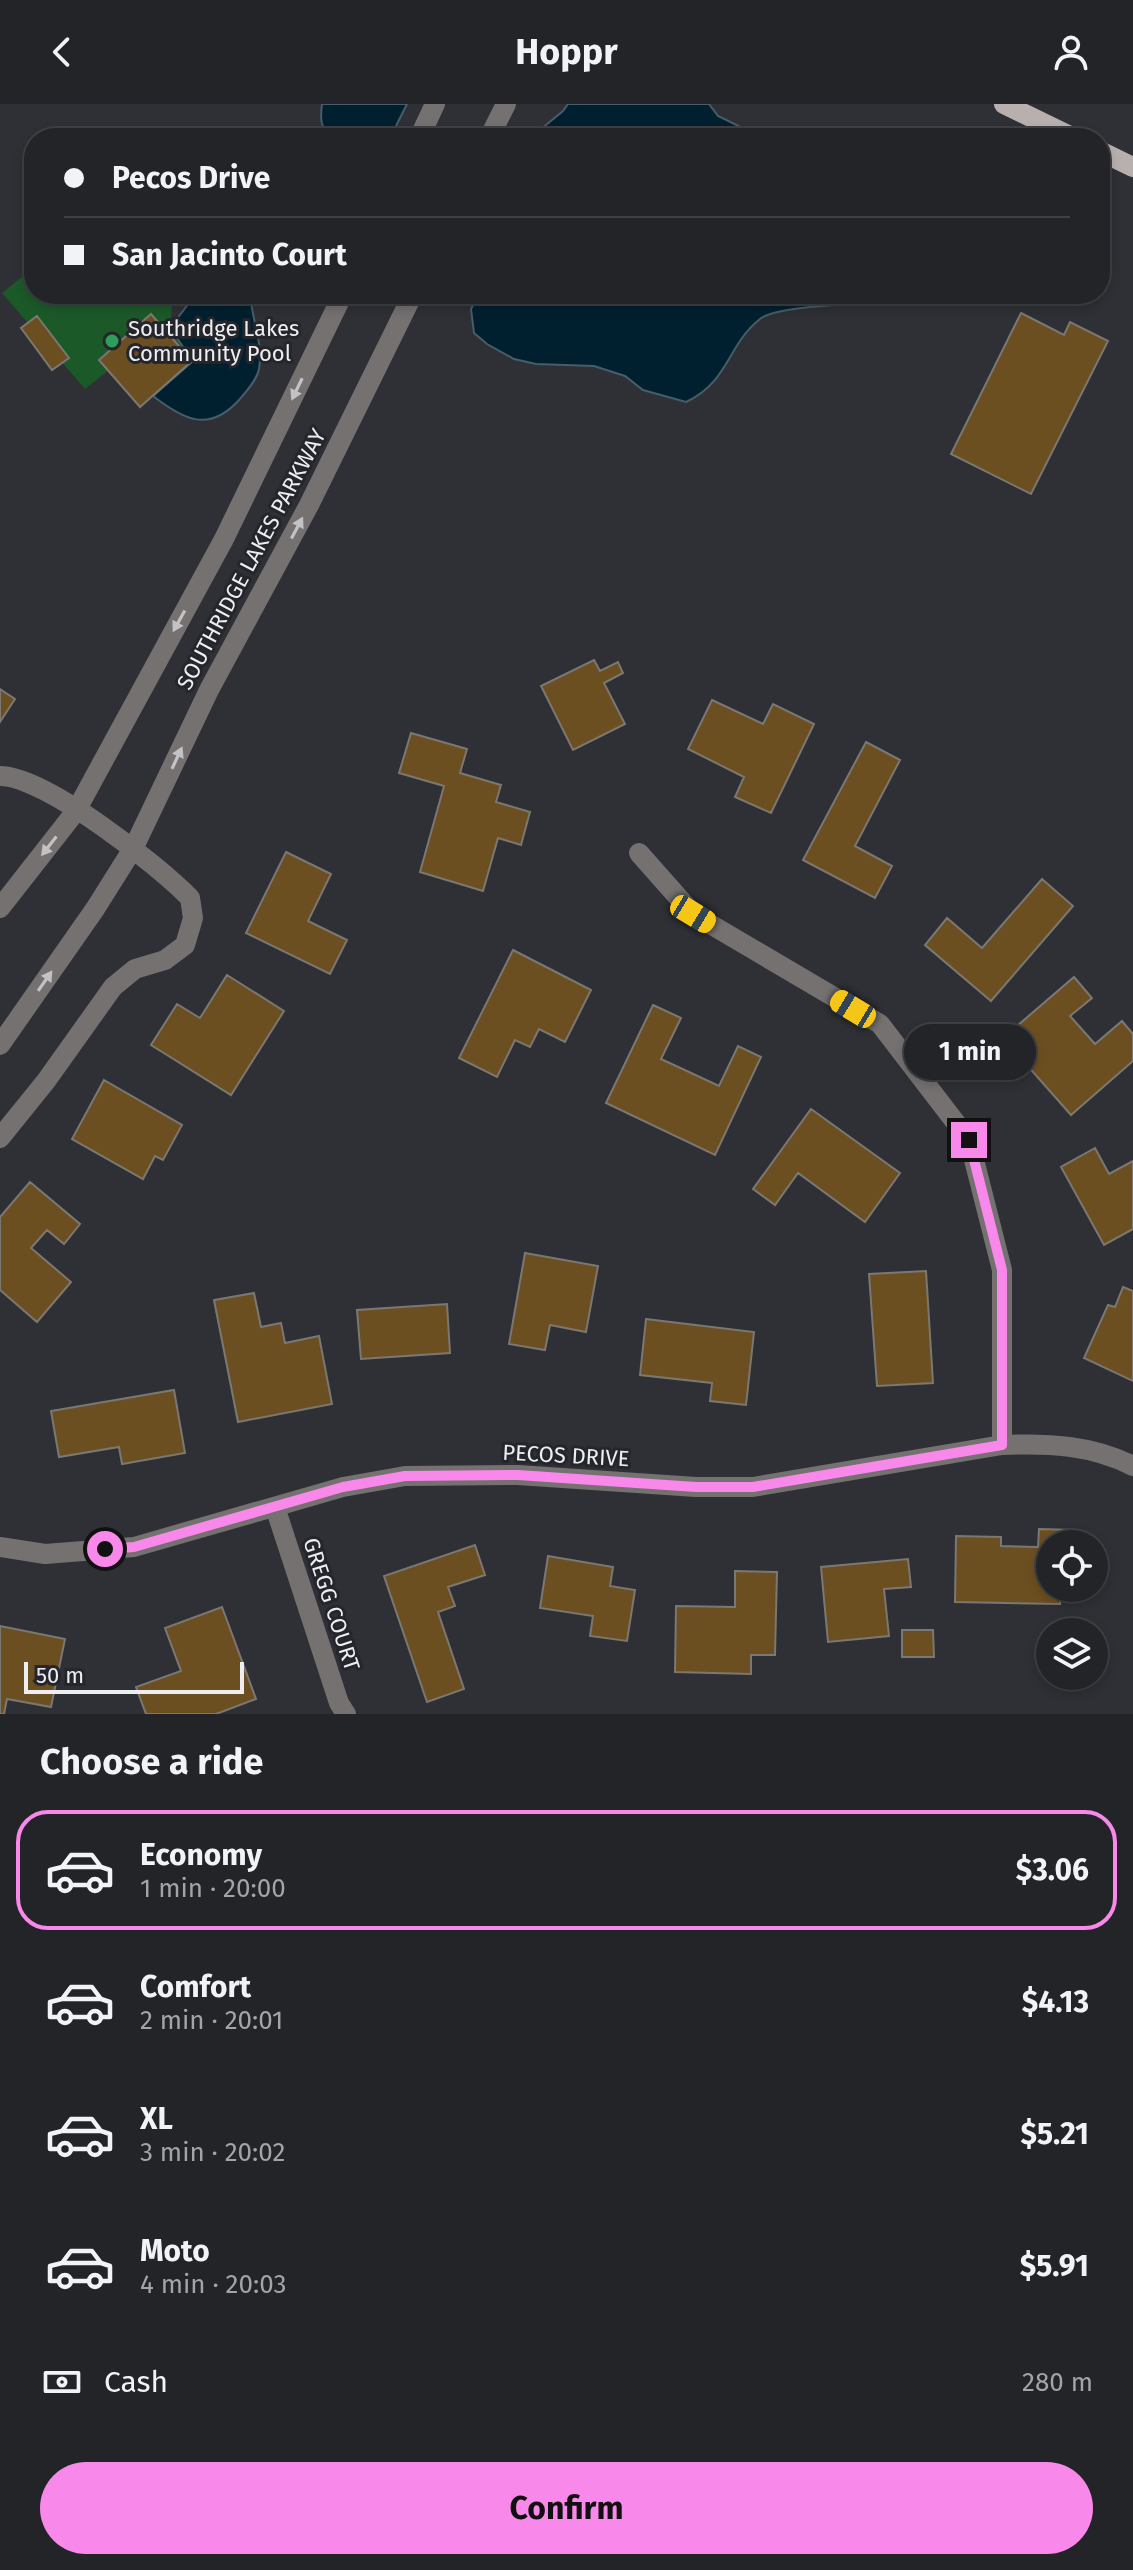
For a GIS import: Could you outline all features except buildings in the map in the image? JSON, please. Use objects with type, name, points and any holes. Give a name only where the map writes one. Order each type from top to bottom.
[{"type":"main road","points":[[1004,104],[1053,128]]},
{"type":"main road","points":[[1110,156],[1133,167]]},
{"type":"street","points":[[424,128],[435,104]]},
{"type":"street","points":[[494,128],[506,104]]},
{"type":"street","name":"SOUTHRIDGE LAKES PARKWAY","points":[[0,908],[76,811],[224,539],[338,304]]},
{"type":"street","name":"SOUTHRIDGE LAKES PARKWAY","points":[[0,1045],[95,909],[134,847],[209,690],[309,505],[408,304]]},
{"type":"street","points":[[0,776],[41,788],[134,847],[190,898],[193,918],[185,945],[165,960],[135,969],[113,987],[46,1081],[0,1138]]},
{"type":"street","points":[[639,853],[693,914],[880,1024],[969,1140],[1002,1270],[1002,1445]]},
{"type":"street","name":"PECOS DRIVE","points":[[0,1547],[45,1554],[134,1547],[343,1487],[405,1476],[518,1475],[696,1487],[753,1487],[1002,1445],[1042,1443],[1082,1448],[1133,1466]]},
{"type":"street","name":"GREGG COURT","points":[[275,1507],[339,1703],[346,1714]]},
{"type":"green space","name":"Southridge Lakes Community Pool","points":[[24,275],[24,304],[172,304],[170,328],[190,354],[136,398],[110,369],[85,389],[2,293]]},
{"type":"water","points":[[322,104],[407,104],[395,128],[324,128]]},
{"type":"water","points":[[568,104],[709,104],[718,116],[743,128],[542,128]]},
{"type":"water","points":[[188,304],[251,304],[260,352],[258,373],[239,400],[217,417],[207,420],[186,417],[153,396],[193,361],[170,328]]},
{"type":"water","points":[[474,304],[865,304],[794,309],[760,319],[741,340],[720,374],[700,394],[686,402],[643,390],[625,376],[594,366],[536,364],[514,359],[474,333],[471,309]]},
{"type":"place","name":"Southridge Lakes Community Pool","points":[[112,341]]},
{"type":"route","points":[[105,1549],[134,1547],[343,1487],[405,1476],[518,1475],[696,1487],[753,1487],[1002,1445],[1002,1270],[969,1140]]}]
